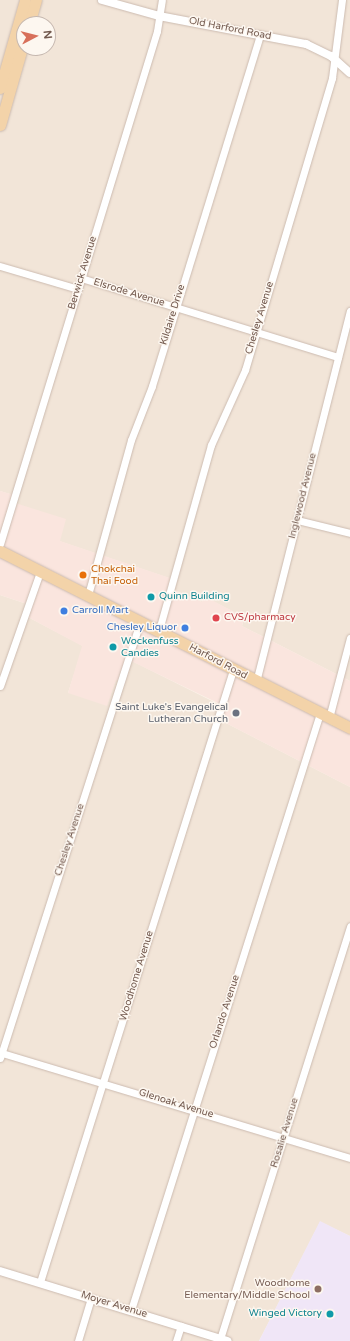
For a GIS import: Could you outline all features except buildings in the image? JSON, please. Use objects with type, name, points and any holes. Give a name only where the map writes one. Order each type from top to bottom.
[{"type":"main road","points":[[0,88],[25,0]]},
{"type":"main road","points":[[31,16],[36,0]]},
{"type":"main road","points":[[0,125],[4,95],[18,56]]},
{"type":"main road","name":"Harford Road","points":[[0,551],[140,622],[159,630],[256,682],[350,728]]},
{"type":"street","name":"Old Harford Road","points":[[102,0],[159,16],[260,34],[306,44],[337,60],[350,73]]},
{"type":"street","name":"Berwick Avenue","points":[[0,544],[78,289],[159,16],[162,0]]},
{"type":"street","name":"Chesley Avenue","points":[[159,630],[211,445],[240,383],[337,60],[342,0]]},
{"type":"street","name":"Kildaire Drive","points":[[88,595],[131,440],[176,307],[260,34]]},
{"type":"street","name":"Elsrode Avenue","points":[[0,266],[78,289]]},
{"type":"street","name":"Elsrode Avenue","points":[[81,278],[338,357]]},
{"type":"street","name":"Inglewood Avenue","points":[[256,682],[338,357],[348,325],[350,311]]},
{"type":"street","points":[[297,520],[350,533]]},
{"type":"street","points":[[0,686],[40,572]]},
{"type":"street","name":"Chesley Avenue","points":[[1,1055],[140,622]]},
{"type":"street","name":"Orlando Avenue","points":[[131,1310],[194,1109],[350,638]]},
{"type":"street","name":"Woodhome Avenue","points":[[40,1282],[233,670]]},
{"type":"street","name":"Rosalie Avenue","points":[[224,1340],[284,1138],[350,926]]},
{"type":"street","name":"Glenoak Avenue","points":[[1,1055],[104,1081],[350,1158]]},
{"type":"street","name":"Moyer Avenue","points":[[0,1271],[131,1310],[224,1340]]},
{"type":"street","points":[[78,1341],[92,1298]]},
{"type":"street","points":[[176,1341],[181,1326]]},
{"type":"shaded area","points":[[0,0],[350,0],[350,681],[242,626],[244,617],[204,597],[202,602],[170,588],[172,579],[59,541],[11,502],[13,495],[0,491]]},
{"type":"shaded area","points":[[0,491],[14,495],[12,502],[66,519],[60,541],[173,579],[170,588],[202,602],[204,596],[244,617],[242,626],[350,681],[350,787],[218,719],[222,705],[129,660],[121,681],[116,680],[107,706],[68,693],[82,646],[24,615],[27,604],[0,595]]},
{"type":"shaded area","points":[[0,595],[27,604],[24,615],[83,646],[68,693],[116,679],[121,681],[128,659],[222,706],[218,719],[350,787],[350,1236],[320,1222],[259,1341],[0,1341]]},
{"type":"shaded area","name":"Woodhome Elementary/Middle School","points":[[320,1221],[350,1236],[350,1341],[259,1341]]},
{"type":"place","name":"Chokchai Thai Food","points":[[83,575]]},
{"type":"place","name":"Quinn Building","points":[[151,597]]},
{"type":"place","name":"Carroll Mart","points":[[64,611]]},
{"type":"place","name":"CVS/pharmacy","points":[[216,618]]},
{"type":"place","name":"Chesley Liquor","points":[[185,628]]},
{"type":"place","name":"Wockenfuss Candies","points":[[113,647]]},
{"type":"place","name":"Saint Luke's Evangelical Lutheran Church","points":[[236,713]]},
{"type":"place","name":"Woodhome Elementary/Middle School","points":[[318,1289]]},
{"type":"place","name":"Winged Victory","points":[[330,1314]]}]
